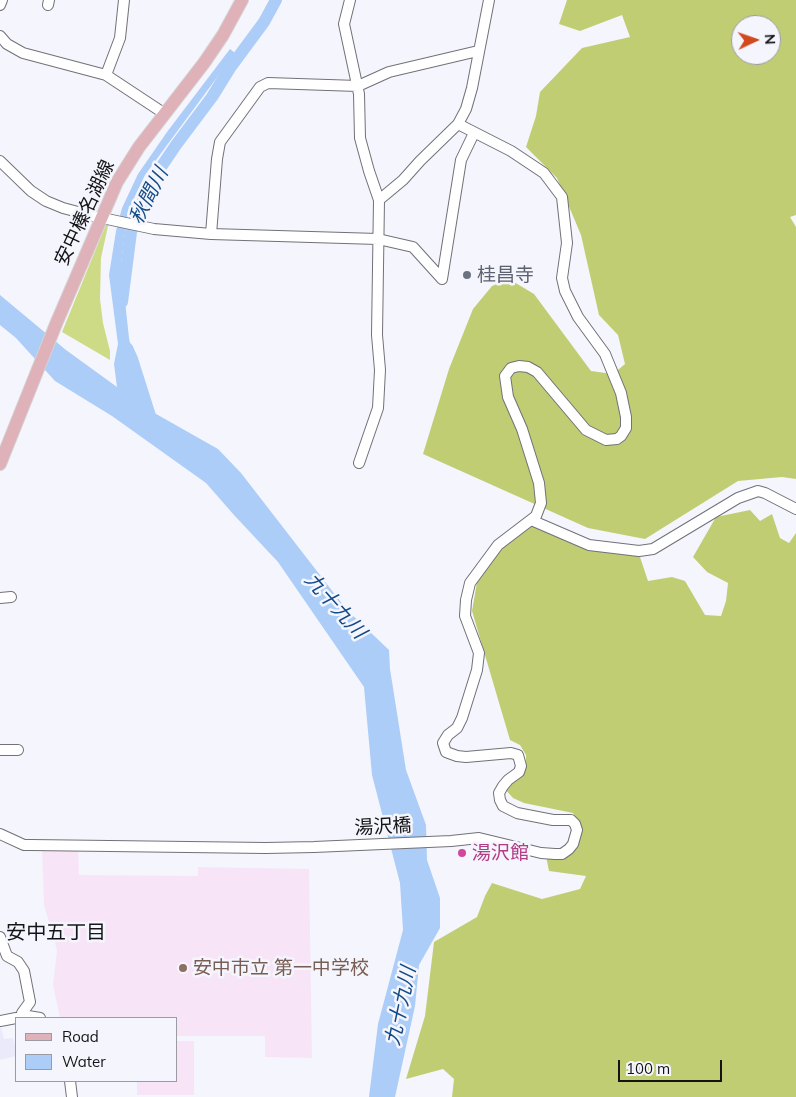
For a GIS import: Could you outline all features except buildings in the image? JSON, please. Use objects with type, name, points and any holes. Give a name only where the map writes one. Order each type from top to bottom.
[{"type":"main road","name":"安中榛名湖線","points":[[0,464],[54,329],[106,219],[126,167],[223,35],[242,0]]},
{"type":"street","points":[[0,5],[2,0]]},
{"type":"street","points":[[106,75],[120,38],[124,0]]},
{"type":"street","points":[[350,0],[344,24],[358,86],[360,138],[379,200],[377,336],[380,370],[378,408],[359,463]]},
{"type":"street","points":[[379,200],[403,180],[458,124],[466,109],[472,88],[489,0]]},
{"type":"street","points":[[0,36],[7,44],[23,53],[106,75],[165,114]]},
{"type":"street","points":[[211,234],[220,142],[260,87],[268,83],[358,86],[389,72],[478,51]]},
{"type":"street","points":[[458,124],[511,151],[544,173],[562,197],[567,243],[562,278],[565,291],[578,316],[605,354],[621,393],[626,417],[626,428],[622,436],[606,440],[586,430],[536,372],[528,367],[519,366],[511,368],[505,376],[506,387],[522,429],[541,492],[539,510],[531,520],[589,545],[639,551],[653,549],[738,498],[758,491],[796,509]]},
{"type":"street","points":[[0,161],[24,184],[46,201],[63,208],[154,230],[211,234],[378,239],[413,247],[442,279],[461,160],[474,133]]},
{"type":"street","name":"湯沢橋","points":[[0,834],[31,845],[316,847],[479,838],[541,853],[562,854],[569,849],[576,837],[575,824],[571,820],[553,820],[517,813],[504,806],[500,800],[499,793],[508,780],[519,772],[521,766],[518,755],[511,753],[457,756],[446,752],[443,744],[448,734],[457,728],[462,718],[477,670],[479,653],[465,616],[470,583],[498,545],[531,520]]},
{"type":"street","points":[[0,598],[11,598]]},
{"type":"street","points":[[0,750],[18,750]]},
{"type":"street","points":[[0,937],[7,956],[18,962],[24,972],[30,1002],[20,1017]]},
{"type":"street","points":[[0,1021],[15,1019]]},
{"type":"street","points":[[70,1082],[72,1097]]},
{"type":"shaded area","name":"安中市立 第一中学校","points":[[42,847],[78,847],[79,875],[198,876],[198,867],[309,869],[312,1058],[265,1057],[265,1036],[178,1036],[178,1017],[60,1017],[53,985],[57,950],[44,905]]},
{"type":"shaded area","points":[[0,1024],[4,1039],[13,1038],[15,1056],[0,1060]]},
{"type":"shaded area","points":[[178,1041],[194,1041],[194,1095],[137,1095],[137,1082],[178,1082]]},
{"type":"green space","points":[[567,0],[796,0],[796,215],[790,217],[796,227],[796,479],[782,477],[738,481],[645,539],[588,528],[423,454],[449,369],[473,309],[492,286],[509,279],[534,294],[591,371],[613,374],[625,364],[618,335],[599,315],[581,235],[557,178],[526,147],[536,116],[540,92],[582,48],[630,37],[622,15],[580,31],[559,24]]},
{"type":"green space","points":[[107,222],[111,223],[108,226],[101,258],[100,299],[110,360],[62,332]]},
{"type":"green space","points":[[750,510],[760,521],[772,514],[780,538],[789,543],[796,533],[796,1097],[452,1097],[454,1079],[443,1069],[406,1079],[425,1016],[434,942],[477,917],[492,883],[542,899],[580,889],[586,876],[549,871],[546,856],[569,854],[578,844],[581,826],[573,813],[524,803],[513,798],[505,789],[522,772],[526,765],[526,755],[520,745],[510,740],[472,611],[477,582],[490,558],[527,525],[539,524],[594,543],[639,554],[648,581],[672,577],[685,581],[705,615],[721,616],[726,601],[728,583],[707,572],[693,557],[716,517]]},
{"type":"water","name":"九十九川","points":[[230,49],[235,53],[145,175],[128,211],[121,264],[129,338],[142,406],[218,449],[241,473],[347,610],[389,650],[390,669],[406,770],[426,825],[427,860],[440,898],[440,928],[419,965],[415,1006],[395,1097],[369,1097],[378,1024],[403,930],[400,883],[372,775],[364,687],[278,562],[206,483],[112,416],[55,381],[16,338],[0,325],[0,295],[66,350],[117,387],[114,364],[118,344],[109,275],[116,231],[122,208],[138,174],[167,132]]},
{"type":"waterway","name":"秋間川","points":[[122,302],[131,232],[137,213],[157,173],[264,22],[276,0]]},
{"type":"waterway","name":"秋間川","points":[[127,348],[151,419]]},
{"type":"place","name":"桂昌寺","points":[[467,275]]},
{"type":"place","name":"湯沢館","points":[[462,853]]},
{"type":"place","name":"安中市立 第一中学校","points":[[183,968]]},
{"type":"district","name":"安中五丁目","points":[[56,933]]}]
